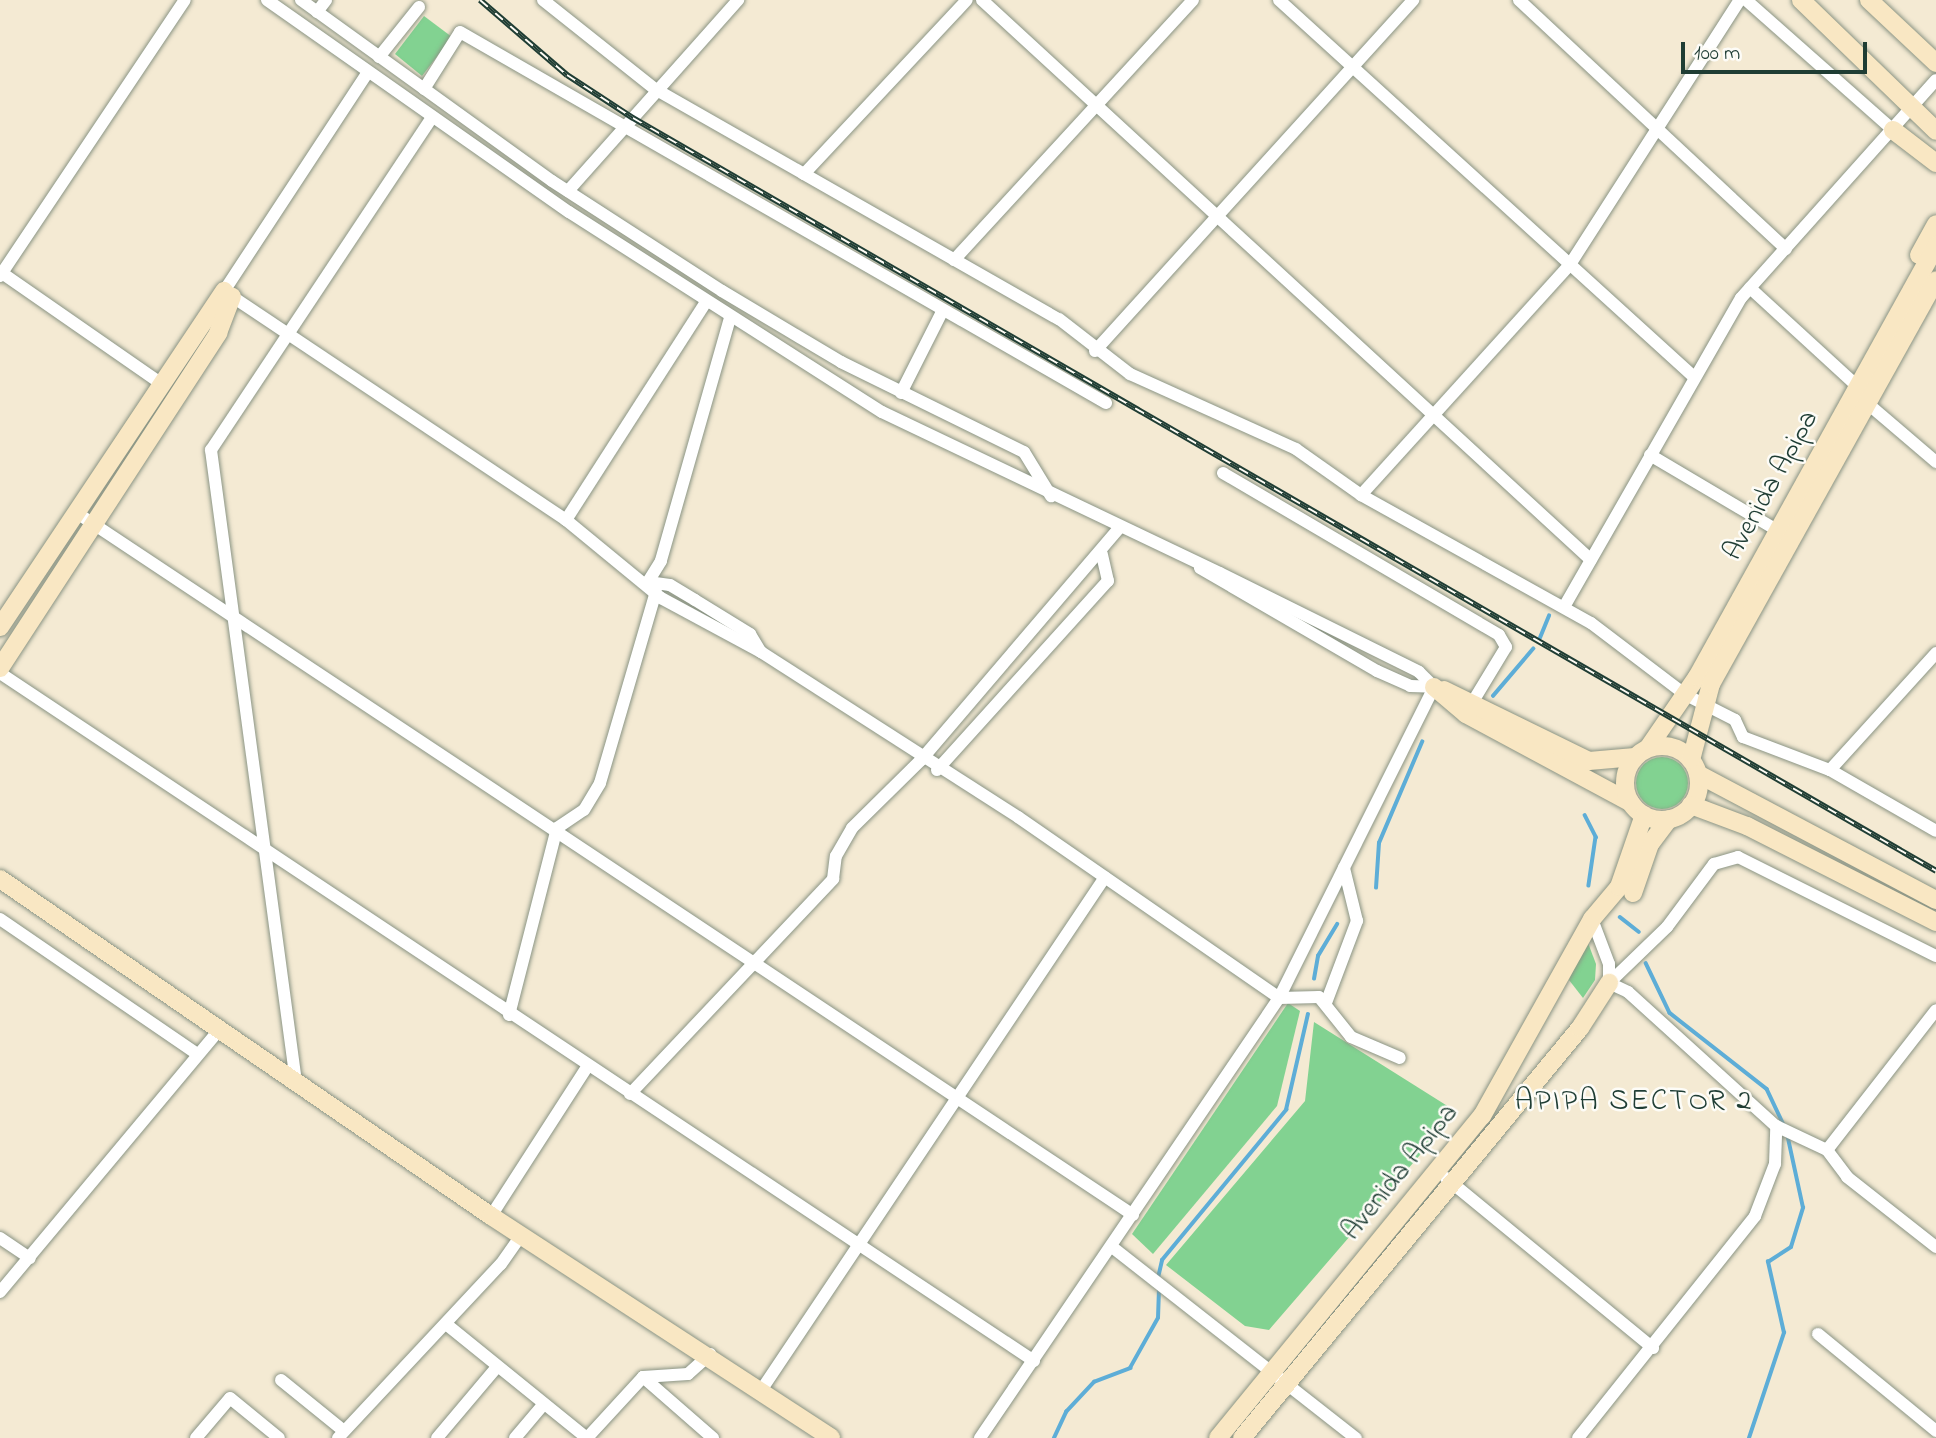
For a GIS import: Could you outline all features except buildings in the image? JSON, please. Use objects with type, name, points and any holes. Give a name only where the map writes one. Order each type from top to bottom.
[{"type":"street","points":[[162,384],[1,274],[185,0]]},
{"type":"street","points":[[267,0],[366,75],[730,318],[882,412],[1419,673],[1434,687],[1638,809],[1670,819],[1691,805]]},
{"type":"street","points":[[301,0],[568,191],[722,291],[901,393],[1024,452],[1051,496]]},
{"type":"street","points":[[317,12],[326,0]]},
{"type":"street","points":[[543,0],[655,89],[1059,319],[1095,351],[1172,397],[1296,450],[1361,495],[1564,607],[1693,700],[1735,720],[1743,737],[1830,770],[1936,831]]},
{"type":"street","points":[[568,191],[655,89],[738,0]]},
{"type":"street","points":[[804,174],[967,0]]},
{"type":"street","points":[[982,0],[1097,101],[1217,220],[1277,267],[1591,561]]},
{"type":"street","points":[[954,260],[1097,101],[1193,0]]},
{"type":"street","points":[[1279,0],[1354,64],[1569,266],[1694,377]]},
{"type":"street","points":[[1095,351],[1217,220],[1413,0]]},
{"type":"street","points":[[1519,0],[1657,135],[1786,249]]},
{"type":"street","points":[[1361,495],[1569,266],[1657,135],[1740,0]]},
{"type":"street","points":[[1746,0],[1893,130],[1936,163]]},
{"type":"street","points":[[1801,0],[1936,131]]},
{"type":"street","points":[[1869,0],[1936,63]]},
{"type":"street","points":[[379,57],[419,7]]},
{"type":"street","points":[[424,89],[460,32],[1106,403]]},
{"type":"street","points":[[0,627],[162,384],[228,294],[366,75]]},
{"type":"street","points":[[1564,607],[1694,377],[1750,288],[1936,80]]},
{"type":"street","points":[[296,1082],[211,450],[287,330],[432,117]]},
{"type":"street","points":[[1936,224],[1889,313],[1881,364],[1901,359],[1936,298]]},
{"type":"street","name":"Avenida Apipa","points":[[1881,364],[1936,245]]},
{"type":"street","name":"Avenida Apipa","points":[[1642,753],[1693,700],[1863,395],[1936,280]]},
{"type":"street","points":[[1750,288],[1936,462]]},
{"type":"street","points":[[228,294],[287,330],[566,520],[652,587],[670,585],[750,634],[761,652],[921,760],[1105,877],[1279,998],[1307,993],[1326,1003],[1351,1037],[1400,1058]]},
{"type":"street","points":[[0,668],[97,526],[218,333],[228,294]]},
{"type":"street","points":[[566,520],[706,302]]},
{"type":"street","points":[[901,393],[943,310]]},
{"type":"street","points":[[509,1015],[557,828],[584,810],[600,783],[652,587],[730,318]]},
{"type":"street","name":"Avenida Apipa","points":[[1695,767],[1693,700],[1777,530],[1863,395]]},
{"type":"street","points":[[1650,455],[1777,530]]},
{"type":"street","points":[[1223,473],[1499,635],[1506,647],[1469,707]]},
{"type":"street","points":[[77,513],[232,610],[1133,1215]]},
{"type":"street","points":[[630,1094],[756,964],[833,879],[836,856],[852,828],[921,760],[1102,554],[1120,527]]},
{"type":"street","points":[[937,770],[1108,581],[1102,554]]},
{"type":"street","points":[[1830,770],[1936,653]]},
{"type":"street","points":[[0,673],[587,1067],[862,1243],[1034,1362]]},
{"type":"street","points":[[980,1438],[1279,998],[1434,687]]},
{"type":"street","points":[[1469,707],[1589,761],[1672,747],[1695,767],[1936,900]]},
{"type":"street","points":[[1638,809],[1625,779],[1642,753]]},
{"type":"street","points":[[1691,805],[1695,767]]},
{"type":"street","points":[[1691,805],[1747,825],[1936,922]]},
{"type":"street","name":"Avenida Apipa","points":[[1626,890],[1638,809]]},
{"type":"street","name":"Avenida Apipa","points":[[1218,1438],[1482,1116],[1592,919],[1626,890],[1650,844],[1670,819]]},
{"type":"street","name":"Avenida Apipa","points":[[1242,1438],[1291,1383],[1455,1183],[1608,983],[1667,927],[1714,864],[1738,857],[1936,956]]},
{"type":"street","points":[[1326,1003],[1356,921],[1344,868]]},
{"type":"street","points":[[762,1389],[1105,877]]},
{"type":"street","points":[[0,879],[491,1216],[710,1354],[831,1438]]},
{"type":"street","points":[[0,919],[197,1054]]},
{"type":"street","points":[[1592,919],[1609,964],[1608,983],[1628,992],[1776,1126],[1827,1150],[1847,1177],[1933,1243]]},
{"type":"street","points":[[1827,1150],[1936,1010]]},
{"type":"street","points":[[0,1292],[219,1030]]},
{"type":"street","points":[[491,1216],[587,1067]]},
{"type":"street","points":[[1578,1438],[1653,1348],[1759,1209],[1775,1164],[1776,1126]]},
{"type":"street","points":[[1437,1172],[1455,1183],[1653,1348]]},
{"type":"street","points":[[281,1380],[341,1435],[446,1324],[521,1236]]},
{"type":"street","points":[[0,1238],[30,1258]]},
{"type":"street","points":[[1112,1247],[1274,1369],[1356,1438]]},
{"type":"street","points":[[446,1324],[542,1405],[587,1438],[643,1377],[681,1376],[710,1354]]},
{"type":"street","points":[[1818,1334],[1936,1431]]},
{"type":"street","points":[[437,1438],[497,1367]]},
{"type":"street","points":[[643,1377],[713,1438]]},
{"type":"street","points":[[196,1438],[230,1398],[279,1438]]},
{"type":"street","points":[[515,1438],[542,1405]]},
{"type":"green space","points":[[424,16],[452,37],[422,76],[395,54]]},
{"type":"green space","points":[[1662,757],[1681,764],[1688,783],[1681,802],[1662,809],[1643,802],[1636,783],[1643,764]]},
{"type":"green space","points":[[1585,935],[1596,964],[1595,980],[1583,998],[1569,980]]},
{"type":"green space","points":[[1288,1003],[1300,1011],[1277,1106],[1153,1254],[1132,1234]]},
{"type":"green space","points":[[1314,1022],[1457,1112],[1269,1330],[1245,1326],[1166,1265],[1305,1101]]},
{"type":"waterway","points":[[1540,638],[1549,616]]},
{"type":"waterway","points":[[1493,696],[1533,649]]},
{"type":"waterway","points":[[1376,888],[1379,843],[1422,742]]},
{"type":"waterway","points":[[1585,815],[1596,837],[1589,885]]},
{"type":"waterway","points":[[1620,917],[1639,932]]},
{"type":"waterway","points":[[1314,979],[1318,956],[1337,924]]},
{"type":"waterway","points":[[1646,963],[1670,1013],[1767,1089],[1785,1127]]},
{"type":"waterway","points":[[1158,1278],[1162,1260],[1286,1110],[1308,1014]]},
{"type":"waterway","points":[[1749,1438],[1784,1333],[1768,1262],[1791,1247],[1803,1208],[1787,1134]]},
{"type":"waterway","points":[[1054,1438],[1066,1412],[1094,1382],[1130,1368],[1158,1318],[1159,1289]]},
{"type":"railway","points":[[480,0],[567,75],[633,118],[1936,871]]},
{"type":"district","name":"APIPA SECTOR 2","points":[[1634,1102]]}]
